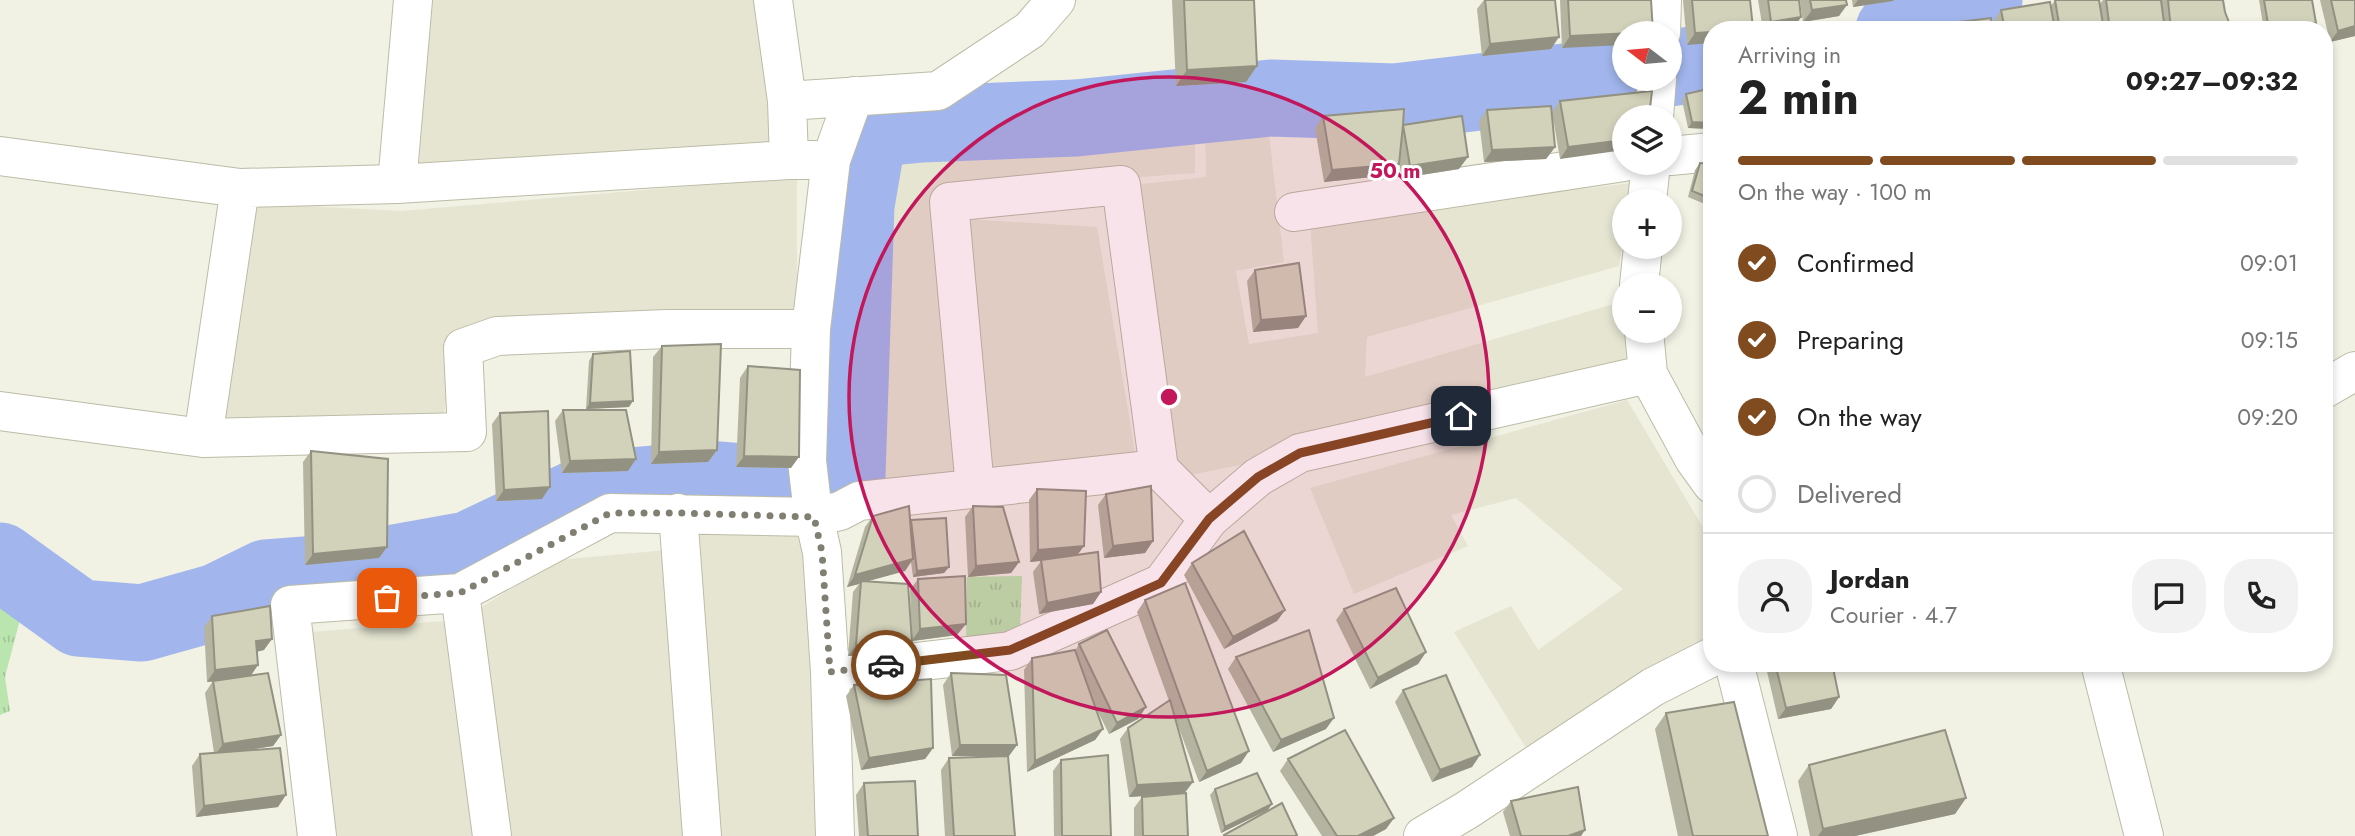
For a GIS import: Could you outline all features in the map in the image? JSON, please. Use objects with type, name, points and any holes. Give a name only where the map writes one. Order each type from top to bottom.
[{"type":"street","points":[[397,184],[413,0]]},
{"type":"street","points":[[774,0],[787,101],[789,160]]},
{"type":"street","points":[[787,101],[938,91],[1030,30],[1056,0]]},
{"type":"street","points":[[1661,21],[1662,0]]},
{"type":"street","points":[[835,836],[830,672],[822,552],[813,515],[807,461],[811,329],[831,160],[855,96]]},
{"type":"street","points":[[1682,155],[1703,153]]},
{"type":"street","points":[[0,156],[240,188],[397,184],[789,160],[831,160]]},
{"type":"street","points":[[1294,212],[1612,164]]},
{"type":"street","points":[[975,488],[949,202],[1121,185],[1159,468],[1209,519]]},
{"type":"street","points":[[203,438],[240,188]]},
{"type":"street","points":[[0,411],[203,438],[467,432],[463,348],[497,336],[667,330],[811,329]]},
{"type":"street","points":[[1645,343],[1648,374],[1703,472]]},
{"type":"street","points":[[2333,383],[2355,371]]},
{"type":"street","points":[[830,672],[1010,650],[1161,583],[1209,519],[1258,477],[1300,453],[1648,374]]},
{"type":"street","points":[[317,836],[290,605],[460,593],[610,513],[813,515],[839,511],[859,501],[1159,468]]},
{"type":"street","points":[[678,513],[702,836]]},
{"type":"street","points":[[460,593],[492,836]]},
{"type":"street","points":[[1423,836],[1467,810],[1653,687],[1703,662]]},
{"type":"street","points":[[1736,672],[1778,836]]},
{"type":"street","points":[[2102,672],[2144,836]]},
{"type":"shaded area","points":[[424,0],[756,0],[776,149],[419,165]]},
{"type":"shaded area","points":[[1205,124],[1268,126],[1284,262],[1236,271],[1249,344],[1318,333],[1310,222],[1632,183],[1631,189],[1612,189],[1612,259],[1620,259],[1619,266],[1367,337],[1365,377],[1612,305],[1612,343],[1628,343],[1630,366],[1322,449],[1175,478],[1132,185],[1206,177]]},
{"type":"shaded area","points":[[1195,133],[1195,173],[945,192],[959,495],[864,494],[877,139]]},
{"type":"shaded area","points":[[797,177],[797,319],[453,338],[443,424],[220,418],[248,203],[401,211]]},
{"type":"shaded area","points":[[966,219],[1097,227],[1139,475],[991,484]]},
{"type":"shaded area","points":[[1627,400],[1703,528],[1703,643],[1528,751],[1454,632],[1511,606],[1538,650],[1623,589],[1516,498],[1451,515],[1468,546],[1354,594],[1310,488]]},
{"type":"shaded area","points":[[699,526],[805,536],[817,836],[718,836]]},
{"type":"shaded area","points":[[668,550],[685,836],[504,836],[472,613],[558,560]]},
{"type":"shaded area","points":[[444,621],[484,836],[333,836],[312,632]]},
{"type":"green space","points":[[1022,576],[1020,630],[966,640],[967,577]]},
{"type":"green space","points":[[0,598],[23,608],[5,677],[10,711],[0,715]]},
{"type":"building","points":[[1184,0],[1254,0],[1257,66],[1187,70]]},
{"type":"building","points":[[1485,0],[1555,0],[1559,37],[1490,44]]},
{"type":"building","points":[[1568,0],[1651,0],[1652,21],[1612,21],[1612,34],[1570,36]]},
{"type":"building","points":[[1692,0],[1750,0],[1752,21],[1703,21],[1703,33],[1695,33]]},
{"type":"building","points":[[1768,0],[1799,0],[1801,17],[1771,21]]},
{"type":"building","points":[[1810,0],[1846,0],[1847,5],[1812,10]]},
{"type":"building","points":[[2055,0],[2099,0],[2102,21],[2058,21]]},
{"type":"building","points":[[2106,0],[2161,0],[2164,21],[2109,21]]},
{"type":"building","points":[[2168,0],[2223,0],[2228,21],[2170,21]]},
{"type":"building","points":[[2264,0],[2312,0],[2316,21],[2268,21]]},
{"type":"building","points":[[2331,0],[2355,0],[2355,26],[2338,31]]},
{"type":"building","points":[[2050,2],[2053,21],[2003,21],[2001,10]]},
{"type":"building","points":[[1991,18],[1991,21],[1967,21]]},
{"type":"building","points":[[1703,90],[1703,123],[1692,122],[1686,94]]},
{"type":"building","points":[[1652,91],[1650,105],[1612,105],[1612,142],[1568,147],[1560,101]]},
{"type":"building","points":[[1551,106],[1555,147],[1492,150],[1487,110]]},
{"type":"building","points":[[1404,109],[1399,164],[1332,170],[1323,116]]},
{"type":"building","points":[[1462,116],[1468,157],[1410,166],[1403,125]]},
{"type":"building","points":[[1700,163],[1703,163],[1703,195],[1692,191]]},
{"type":"building","points":[[1299,263],[1306,316],[1261,320],[1255,270]]},
{"type":"building","points":[[721,344],[717,450],[659,452],[662,346]]},
{"type":"building","points":[[630,351],[633,401],[590,403],[593,354]]},
{"type":"building","points":[[748,366],[800,370],[799,457],[744,456]]},
{"type":"building","points":[[563,410],[626,410],[636,459],[570,461]]},
{"type":"building","points":[[548,411],[550,487],[504,490],[500,413]]},
{"type":"building","points":[[311,451],[388,459],[387,547],[313,554]]},
{"type":"building","points":[[1151,486],[1153,541],[1113,546],[1106,494]]},
{"type":"building","points":[[1037,489],[1086,491],[1084,546],[1038,550]]},
{"type":"building","points":[[909,506],[913,559],[855,575],[873,516]]},
{"type":"building","points":[[973,506],[1003,507],[1019,562],[976,566]]},
{"type":"building","points":[[946,518],[949,567],[917,571],[911,520]]},
{"type":"building","points":[[1244,531],[1285,610],[1233,637],[1192,563]]},
{"type":"building","points":[[1098,552],[1101,592],[1047,603],[1041,560]]},
{"type":"building","points":[[965,576],[966,624],[920,629],[918,579]]},
{"type":"building","points":[[861,581],[908,584],[912,642],[856,645]]},
{"type":"building","points":[[1185,583],[1249,751],[1207,771],[1145,600]]},
{"type":"building","points":[[1396,588],[1426,652],[1378,678],[1344,609]]},
{"type":"building","points":[[270,606],[272,639],[256,641],[258,665],[215,670],[212,616]]},
{"type":"building","points":[[1107,630],[1146,707],[1117,723],[1079,644]]},
{"type":"building","points":[[1309,630],[1334,718],[1281,740],[1236,657]]},
{"type":"building","points":[[1075,650],[1103,729],[1035,761],[1032,658]]},
{"type":"building","points":[[1777,672],[1834,672],[1839,697],[1786,708]]},
{"type":"building","points":[[268,673],[281,735],[223,744],[213,681]]},
{"type":"building","points":[[951,673],[1006,675],[1017,745],[960,745]]},
{"type":"building","points":[[1446,675],[1480,755],[1440,770],[1403,690]]},
{"type":"building","points":[[931,679],[933,748],[869,758],[854,685]]},
{"type":"building","points":[[1170,700],[1193,782],[1137,785],[1128,728]]},
{"type":"building","points":[[1734,702],[1768,836],[1693,836],[1666,713]]},
{"type":"building","points":[[1345,730],[1394,818],[1358,836],[1337,836],[1288,759]]},
{"type":"building","points":[[1945,730],[1966,798],[1823,829],[1809,765]]},
{"type":"building","points":[[280,748],[286,795],[204,806],[200,754]]},
{"type":"building","points":[[1108,755],[1111,836],[1062,836],[1061,760]]},
{"type":"building","points":[[1008,756],[1015,836],[954,836],[949,758]]},
{"type":"building","points":[[1257,773],[1272,804],[1225,827],[1215,789]]},
{"type":"building","points":[[915,781],[918,836],[868,836],[864,783]]},
{"type":"building","points":[[1578,787],[1585,830],[1568,836],[1521,836],[1511,801]]},
{"type":"building","points":[[1186,793],[1188,836],[1143,836],[1142,797]]},
{"type":"building","points":[[1282,803],[1297,835],[1224,835]]},
{"type":"waterway","points":[[1921,21],[1984,0]]},
{"type":"waterway","points":[[1682,66],[1703,63]]},
{"type":"waterway","points":[[0,561],[79,618],[142,623],[217,602],[266,578],[345,572],[468,550],[597,489],[708,479],[839,490],[847,476],[856,205],[869,129],[922,124],[1076,118],[1271,98],[1395,102],[1612,76]]},
{"type":"way so far","points":[[387,598],[460,593],[610,513],[814,517],[822,552],[830,672],[886,665]]},
{"type":"route","points":[[886,665],[1010,650],[1161,583],[1209,519],[1258,477],[1300,453],[1461,416]]}]
